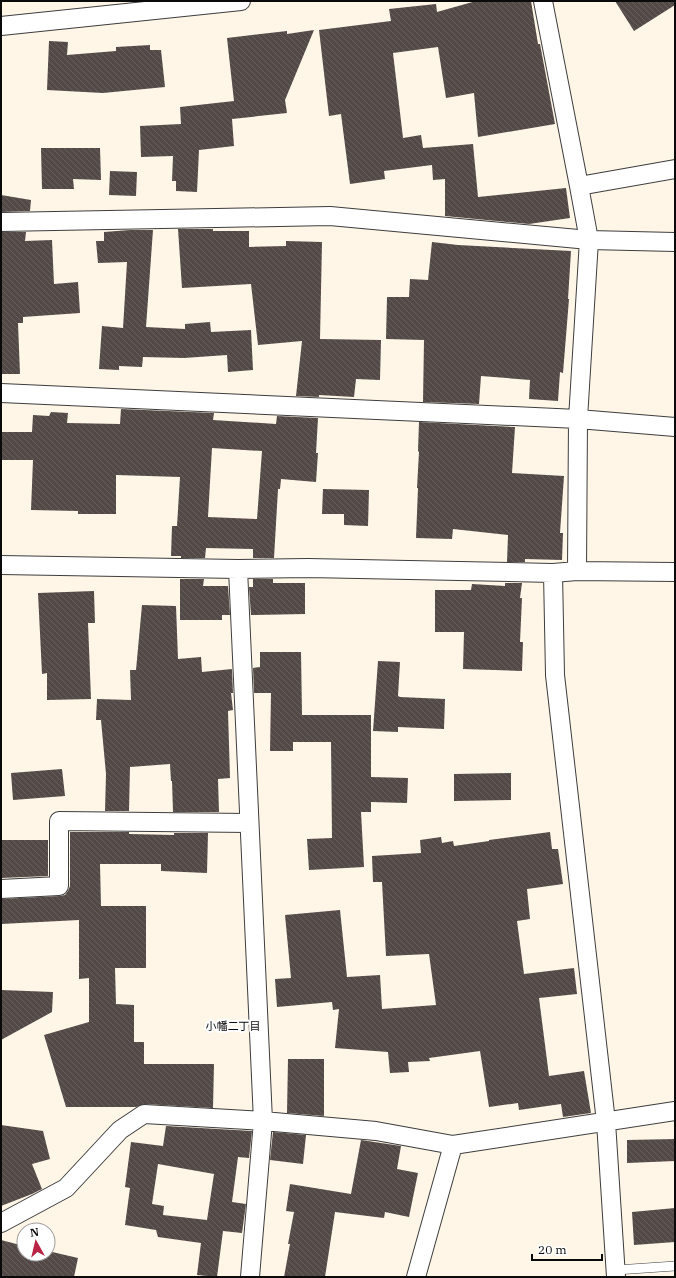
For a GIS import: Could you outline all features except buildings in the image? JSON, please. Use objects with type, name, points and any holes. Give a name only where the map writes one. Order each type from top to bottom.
[{"type":"street","points":[[1,26],[240,1]]},
{"type":"street","points":[[543,1],[589,240],[578,419],[577,571]]},
{"type":"street","points":[[579,186],[675,169]]},
{"type":"street","points":[[1,222],[330,216],[589,240],[675,242]]},
{"type":"street","points":[[1,393],[578,419],[675,428]]},
{"type":"street","points":[[1,565],[238,569],[308,568],[553,574],[577,571],[675,572]]},
{"type":"street","points":[[238,569],[263,1121],[250,1277]]},
{"type":"street","points":[[553,574],[555,675],[606,1122],[616,1273]]},
{"type":"street","points":[[1,889],[59,886],[59,821],[249,823]]},
{"type":"street","points":[[1,1223],[66,1188],[120,1130],[144,1114],[263,1121],[376,1131],[453,1145],[675,1111]]},
{"type":"street","points":[[416,1277],[453,1145]]},
{"type":"lane","points":[[616,1273],[675,1266]]},
{"type":"district","name":"小幡二丁目","points":[[233,1026]]}]
